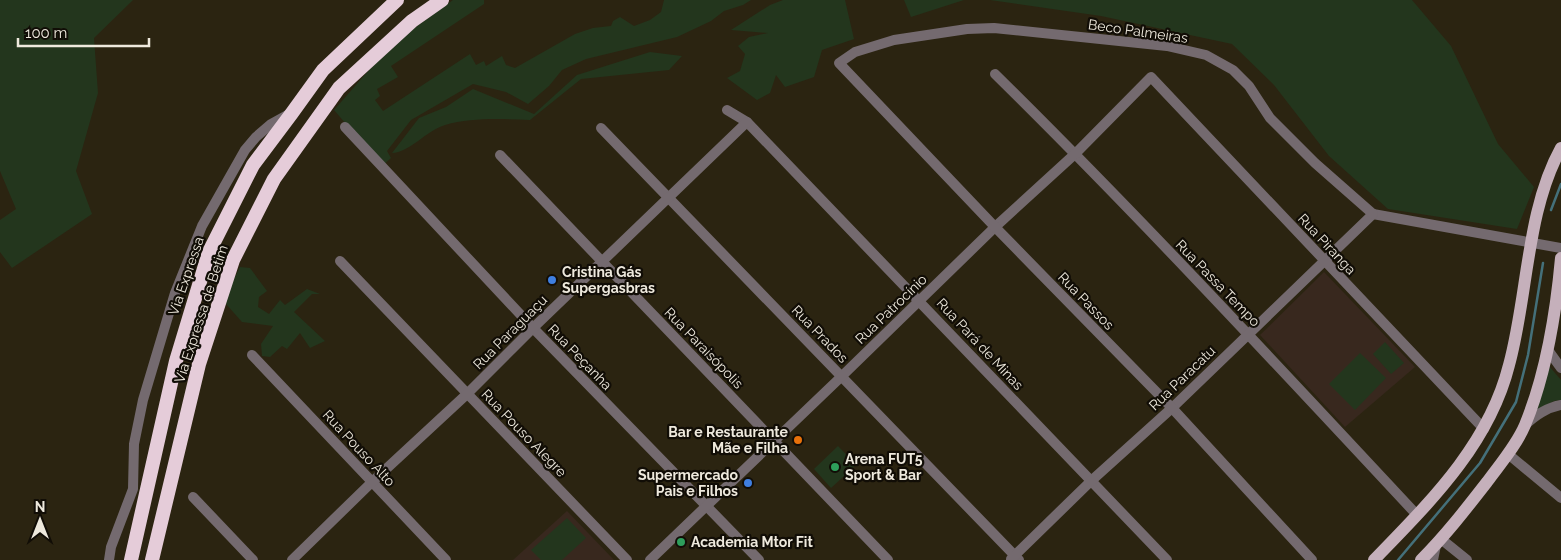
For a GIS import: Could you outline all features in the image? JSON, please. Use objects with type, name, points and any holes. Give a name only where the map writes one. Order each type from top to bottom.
[{"type":"highway","name":"Via Expressa","points":[[131,560],[176,361],[209,252],[253,165],[324,70],[397,0]]},
{"type":"highway","name":"Via Expressa de Betim","points":[[152,560],[202,355],[233,260],[274,179],[339,88],[412,21],[442,0]]},
{"type":"main road","points":[[1374,560],[1417,515],[1469,452],[1484,429],[1494,408],[1509,366],[1539,203],[1561,148]]},
{"type":"main road","points":[[1421,560],[1438,542],[1508,454],[1524,426],[1548,350],[1561,258]]},
{"type":"street","name":"Beco Palmeiras","points":[[839,62],[855,52],[894,40],[967,29],[994,28],[1167,46],[1206,56],[1233,70],[1249,86],[1270,118],[1315,163],[1373,214]]},
{"type":"street","name":"Rua Passos","points":[[839,62],[995,227],[1172,408],[1312,560]]},
{"type":"street","name":"Rua Passa Tempo","points":[[995,74],[1076,153],[1417,515]]},
{"type":"street","name":"Rua Patrocínio","points":[[650,560],[995,227],[1076,153],[1151,77]]},
{"type":"street","name":"Rua Piranga","points":[[1151,77],[1484,429]]},
{"type":"street","name":"Rua Pará de Minas","points":[[727,110],[747,122],[1167,560]]},
{"type":"street","points":[[109,560],[111,547],[133,489],[134,444],[143,400],[175,293],[202,226],[246,150],[256,137],[271,124],[292,113]]},
{"type":"street","name":"Rua Paraguaçu","points":[[292,560],[372,482],[467,394],[668,196],[747,122]]},
{"type":"street","name":"Rua Peçanha","points":[[345,127],[533,328],[759,560]]},
{"type":"street","name":"Rua Prados","points":[[601,128],[842,376],[1014,558]]},
{"type":"street","name":"Rua Paraisópolis","points":[[500,155],[888,560]]},
{"type":"street","points":[[1373,214],[1561,248]]},
{"type":"street","name":"Rua Paracatu","points":[[1014,558],[1091,481],[1172,408],[1373,214]]},
{"type":"street","name":"Rua Pouso Alegre","points":[[340,261],[627,560]]},
{"type":"street","points":[[1548,350],[1561,368]]},
{"type":"street","name":"Rua Pouso Alto","points":[[252,355],[446,560]]},
{"type":"street","points":[[1524,426],[1539,413],[1552,406],[1561,405]]},
{"type":"street","points":[[134,444],[147,491]]},
{"type":"street","points":[[1508,454],[1561,498]]},
{"type":"street","points":[[193,497],[252,560]]},
{"type":"street","points":[[1433,560],[1438,542],[1466,560]]},
{"type":"shaded area","points":[[1324,272],[1415,367],[1345,427],[1260,335]]},
{"type":"shaded area","points":[[567,511],[614,560],[513,560]]},
{"type":"green space","points":[[0,0],[133,0],[94,38],[98,93],[76,171],[92,214],[12,268],[0,252],[0,220],[16,209],[0,171]]},
{"type":"green space","points":[[453,0],[484,0],[484,4],[391,66],[398,77],[377,89],[380,96],[375,100],[383,111],[470,54],[476,65],[484,61],[486,66],[502,56],[506,65],[515,68],[575,34],[593,28],[611,26],[613,21],[620,17],[634,26],[650,20],[661,12],[664,0],[751,0],[743,5],[724,11],[711,21],[677,37],[586,59],[562,70],[549,86],[528,104],[506,92],[473,84],[411,120],[387,151],[391,158],[382,166],[334,110],[391,45]]},
{"type":"green space","points":[[783,0],[845,0],[854,39],[822,50],[814,77],[785,87],[776,75],[770,93],[757,100],[727,78],[740,71],[745,54],[738,46],[749,37],[768,33],[731,30],[770,5]]},
{"type":"green space","points":[[904,0],[964,0],[911,17]]},
{"type":"green space","points":[[990,0],[1412,0],[1451,46],[1498,144],[1534,187],[1517,229],[1388,209],[1329,156],[1274,85],[1232,44],[1101,16]]},
{"type":"green space","points":[[650,52],[682,56],[669,70],[581,79],[530,120],[488,119],[456,122],[438,128],[405,149],[392,153],[419,118],[446,107],[473,89],[534,114],[577,75]]},
{"type":"green space","points":[[240,267],[250,268],[267,291],[259,297],[258,307],[269,314],[280,300],[285,305],[307,289],[320,294],[312,294],[294,312],[325,341],[310,348],[300,333],[287,349],[282,346],[270,357],[262,356],[261,344],[273,326],[242,322],[226,304],[228,291]]},
{"type":"green space","points":[[1385,342],[1404,363],[1391,374],[1373,354]]},
{"type":"green space","points":[[1360,353],[1386,378],[1355,410],[1329,384]]},
{"type":"green space","points":[[1549,366],[1561,380],[1561,400],[1554,401],[1535,412]]},
{"type":"green space","name":"Arena FUT5 Sport & Bar","points":[[838,446],[856,465],[831,488],[814,469]]},
{"type":"green space","points":[[567,518],[586,538],[562,560],[541,560],[531,550]]},
{"type":"waterway","points":[[1551,210],[1561,184]]},
{"type":"waterway","points":[[1398,560],[1480,463],[1516,402],[1528,355],[1543,263]]},
{"type":"place","name":"Cristina Gás Supergasbras","points":[[552,280]]},
{"type":"place","name":"Bar e Restaurante Mãe e Filha","points":[[798,440]]},
{"type":"place","name":"Arena FUT5 Sport & Bar","points":[[835,467]]},
{"type":"place","name":"Supermercado Pais e Filhos","points":[[748,483]]},
{"type":"place","name":"Academia Mtor Fit","points":[[681,542]]}]
